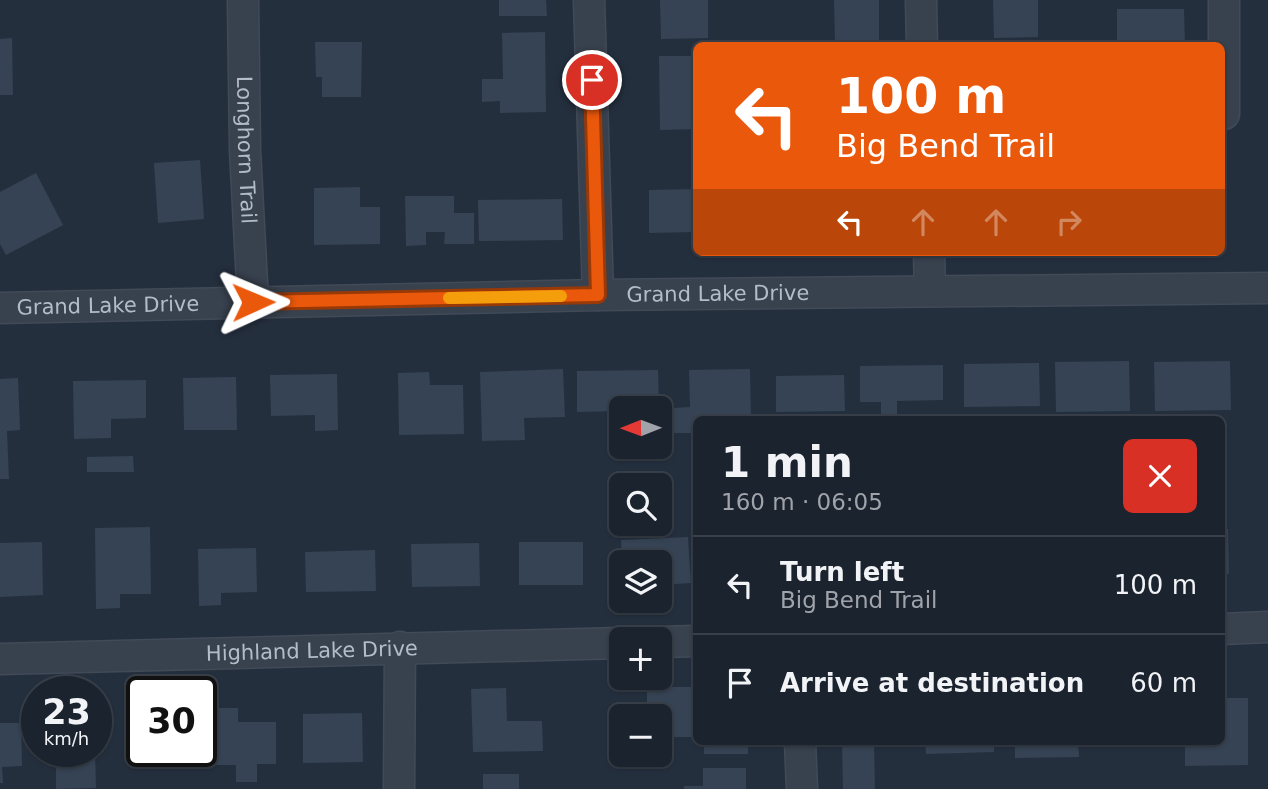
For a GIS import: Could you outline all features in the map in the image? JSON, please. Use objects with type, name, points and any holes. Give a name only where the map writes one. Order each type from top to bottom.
[{"type":"street","name":"Longhorn Trail","points":[[243,0],[245,150],[253,302]]},
{"type":"street","points":[[589,0],[598,295]]},
{"type":"street","points":[[921,0],[922,42]]},
{"type":"street","points":[[1224,0],[1224,42]]},
{"type":"street","points":[[929,256],[930,291]]},
{"type":"street","name":"Grand Lake Drive","points":[[0,308],[598,295],[1268,288]]},
{"type":"street","points":[[1225,629],[1268,627]]},
{"type":"street","points":[[672,642],[693,641]]},
{"type":"street","name":"Highland Lake Drive","points":[[0,659],[609,643]]},
{"type":"street","points":[[399,789],[400,647]]},
{"type":"street","points":[[800,745],[802,789]]},
{"type":"building","points":[[499,0],[546,0],[547,16],[499,16]]},
{"type":"building","points":[[660,0],[708,0],[708,38],[661,39]]},
{"type":"building","points":[[834,0],[879,0],[879,41],[835,42]]},
{"type":"building","points":[[993,0],[1038,0],[1038,37],[994,38]]},
{"type":"building","points":[[1117,9],[1184,9],[1185,42],[1117,42]]},
{"type":"building","points":[[545,32],[546,112],[500,113],[500,101],[482,102],[482,79],[503,79],[502,33]]},
{"type":"building","points":[[12,38],[13,95],[0,95],[0,39]]},
{"type":"building","points":[[315,42],[362,42],[361,97],[322,97],[322,77],[316,77]]},
{"type":"building","points":[[659,56],[693,56],[693,129],[660,130]]},
{"type":"building","points":[[200,160],[204,219],[158,223],[154,163]]},
{"type":"building","points":[[36,173],[63,225],[6,255],[0,244],[0,192]]},
{"type":"building","points":[[1225,178],[1227,228],[1225,228]]},
{"type":"building","points":[[360,187],[360,207],[380,207],[380,244],[314,245],[314,188]]},
{"type":"building","points":[[693,189],[693,232],[649,233],[649,190]]},
{"type":"building","points":[[405,196],[454,196],[454,213],[474,213],[474,244],[444,244],[445,232],[426,232],[426,245],[406,246]]},
{"type":"building","points":[[562,199],[563,240],[479,241],[478,200]]},
{"type":"building","points":[[1129,361],[1130,411],[1056,412],[1055,362]]},
{"type":"building","points":[[1230,361],[1231,410],[1155,411],[1154,362]]},
{"type":"building","points":[[1039,363],[1040,406],[964,407],[964,364]]},
{"type":"building","points":[[943,365],[943,400],[897,401],[897,416],[881,416],[881,402],[860,402],[860,366]]},
{"type":"building","points":[[563,369],[565,417],[524,418],[525,440],[482,441],[480,372]]},
{"type":"building","points":[[750,369],[751,416],[693,416],[693,433],[674,433],[673,408],[690,407],[689,370]]},
{"type":"building","points":[[658,370],[659,396],[609,396],[609,411],[577,412],[577,371]]},
{"type":"building","points":[[429,372],[430,385],[463,385],[464,434],[399,435],[398,373]]},
{"type":"building","points":[[337,374],[338,430],[315,431],[315,415],[271,416],[270,375]]},
{"type":"building","points":[[844,375],[845,411],[776,412],[776,376]]},
{"type":"building","points":[[236,377],[237,430],[184,430],[183,378]]},
{"type":"building","points":[[18,378],[20,430],[7,431],[9,479],[0,479],[0,379]]},
{"type":"building","points":[[146,380],[146,418],[111,419],[111,438],[74,439],[73,381]]},
{"type":"building","points":[[133,456],[134,472],[87,472],[87,457]]},
{"type":"building","points":[[150,527],[151,594],[120,594],[120,608],[96,609],[95,528]]},
{"type":"building","points":[[1225,529],[1228,529],[1229,574],[1225,574]]},
{"type":"building","points":[[688,537],[691,583],[672,584],[672,550],[621,550],[621,540]]},
{"type":"building","points":[[42,542],[43,595],[0,597],[0,543]]},
{"type":"building","points":[[519,542],[583,542],[583,585],[519,585]]},
{"type":"building","points":[[479,543],[480,586],[412,587],[411,544]]},
{"type":"building","points":[[256,548],[257,592],[221,593],[221,605],[199,606],[198,549]]},
{"type":"building","points":[[375,550],[376,591],[306,592],[305,552]]},
{"type":"building","points":[[693,687],[693,737],[672,737],[672,704],[647,704],[647,690]]},
{"type":"building","points":[[506,688],[507,721],[542,721],[543,751],[473,752],[471,689]]},
{"type":"building","points":[[1225,698],[1248,698],[1248,765],[1185,766],[1185,745],[1225,745]]},
{"type":"building","points":[[217,708],[238,708],[238,722],[276,722],[276,764],[257,764],[257,782],[236,782],[236,765],[217,765]]},
{"type":"building","points":[[362,713],[363,762],[303,763],[303,714]]},
{"type":"building","points":[[0,723],[21,723],[21,766],[2,767],[3,783],[0,783]]},
{"type":"building","points":[[704,745],[748,745],[748,754],[704,754]]},
{"type":"building","points":[[842,745],[874,745],[875,789],[843,789]]},
{"type":"building","points":[[925,745],[994,745],[994,752],[926,754]]},
{"type":"building","points":[[1015,745],[1078,745],[1079,757],[1015,758]]},
{"type":"building","points":[[56,767],[95,767],[96,788],[56,789]]},
{"type":"building","points":[[703,768],[746,768],[746,789],[684,789],[684,786],[703,786]]},
{"type":"building","points":[[483,774],[519,774],[519,789],[483,789]]},
{"type":"slow traffic","points":[[449,298],[561,296]]},
{"type":"route","points":[[253,302],[598,295],[592,80]]}]
